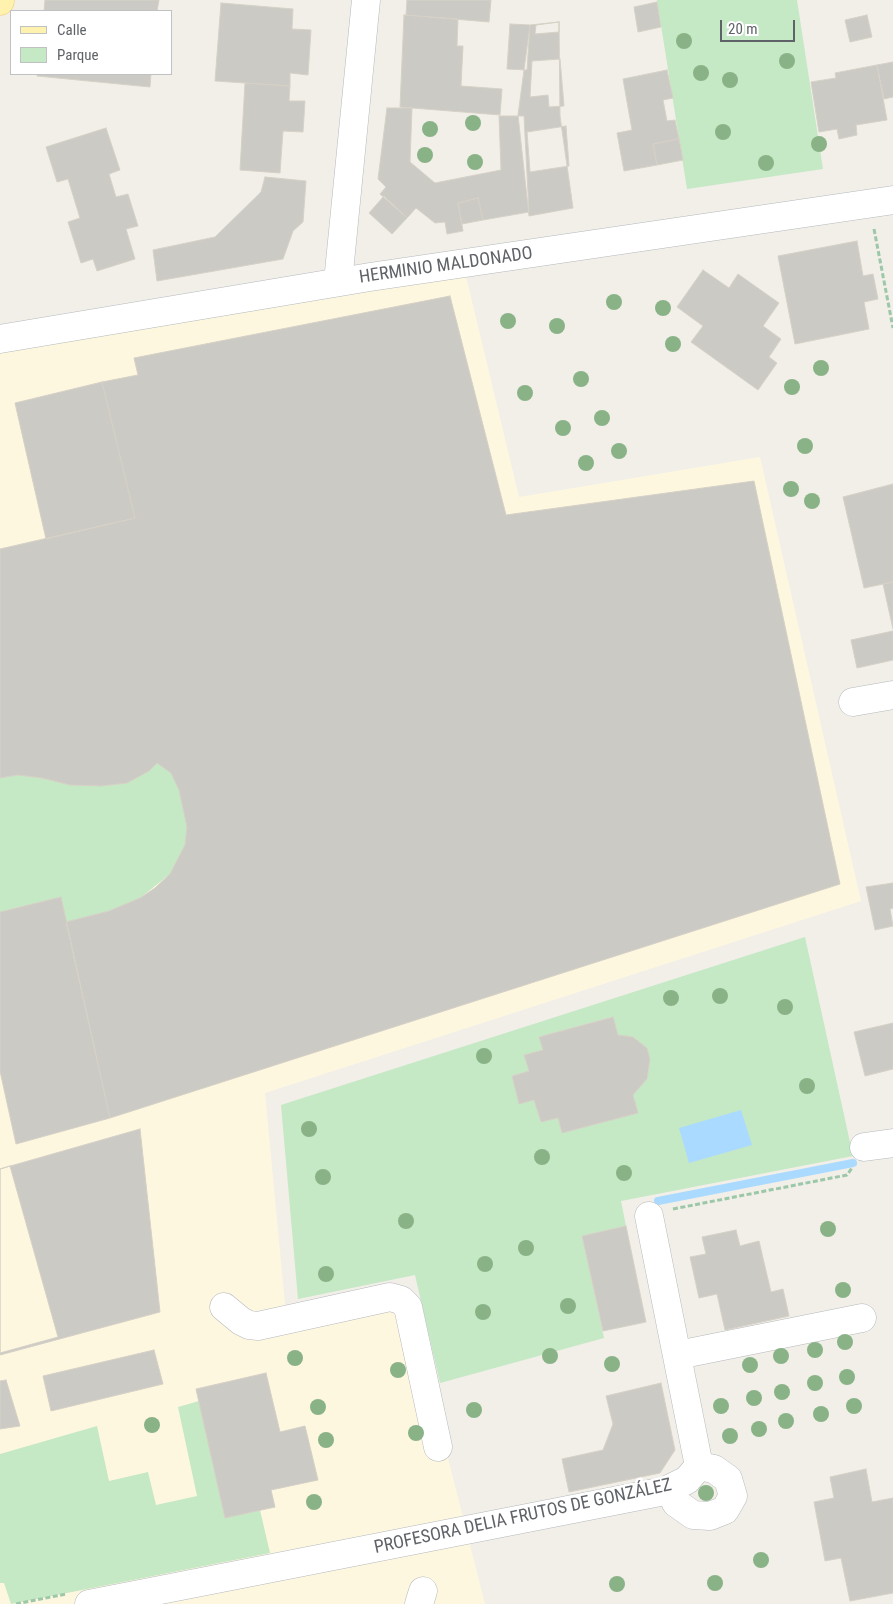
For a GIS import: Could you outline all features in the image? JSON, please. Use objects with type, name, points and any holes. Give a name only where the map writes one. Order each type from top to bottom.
[{"type":"street","points":[[338,282],[366,0]]},
{"type":"street","name":"HERMINIO MALDONADO","points":[[0,339],[338,282],[893,200]]},
{"type":"street","points":[[853,702],[893,695]]},
{"type":"street","points":[[864,1147],[893,1143]]},
{"type":"street","points":[[649,1216],[699,1466],[714,1469],[728,1479],[733,1496],[725,1510],[710,1516],[693,1515],[676,1503],[670,1490]]},
{"type":"street","points":[[224,1307],[249,1325],[258,1326],[390,1297],[401,1300],[408,1307],[438,1447]]},
{"type":"street","points":[[678,1355],[862,1318]]},
{"type":"street","name":"PROFESORA DELIA FRUTOS DE GONZÁLEZ","points":[[89,1604],[670,1490],[687,1480],[699,1466]]},
{"type":"path","points":[[870,226],[875,230],[893,328]]},
{"type":"path","points":[[649,1216],[655,1212],[847,1175],[864,1147]]},
{"type":"shaded area","points":[[464,268],[519,497],[760,457],[861,901],[265,1093],[286,1315],[405,1289],[485,1604],[0,1604],[0,343]]},
{"type":"green space","points":[[657,0],[797,0],[823,169],[687,189]]},
{"type":"green space","points":[[157,763],[171,773],[179,790],[187,827],[185,845],[170,874],[140,898],[109,911],[66,922],[61,897],[0,912],[0,778],[18,775],[42,778],[70,785],[101,786],[127,783],[149,771]]},
{"type":"green space","points":[[805,937],[853,1156],[621,1201],[626,1226],[582,1236],[604,1338],[440,1383],[415,1275],[298,1299],[281,1105]],"holes":[[[612,1017],[618,1035],[633,1037],[647,1048],[650,1059],[647,1079],[633,1095],[637,1113],[562,1133],[558,1118],[541,1122],[534,1100],[519,1103],[512,1076],[529,1071],[524,1055],[543,1050],[539,1037]]]},
{"type":"green space","points":[[199,1401],[225,1518],[260,1510],[270,1553],[11,1604],[4,1583],[0,1583],[0,1454],[97,1426],[109,1481],[148,1472],[156,1505],[197,1496],[178,1407]]},
{"type":"water","points":[[741,1110],[752,1145],[689,1163],[679,1128]]},
{"type":"building","points":[[45,0],[159,0],[157,10],[44,10]]},
{"type":"building","points":[[407,0],[491,0],[489,22],[406,15]]},
{"type":"building","points":[[657,2],[661,27],[638,32],[634,7]]},
{"type":"building","points":[[221,3],[293,9],[292,29],[311,30],[308,75],[290,73],[290,86],[215,81]]},
{"type":"building","points":[[404,15],[458,19],[457,46],[463,46],[461,86],[502,89],[500,115],[400,107]]},
{"type":"building","points":[[867,15],[872,37],[850,42],[845,20]]},
{"type":"building","points":[[559,22],[560,116],[573,208],[529,216],[518,115],[530,25]]},
{"type":"building","points":[[559,22],[559,32],[535,34],[536,25]]},
{"type":"building","points":[[510,24],[530,25],[527,70],[507,69]]},
{"type":"building","points":[[560,59],[564,106],[549,107],[548,95],[530,97],[532,61]]},
{"type":"building","points":[[893,62],[893,97],[884,99],[877,65]]},
{"type":"building","points":[[877,65],[887,120],[856,125],[857,135],[839,139],[837,129],[819,132],[811,82],[836,78],[835,73]]},
{"type":"building","points":[[667,70],[673,98],[663,100],[667,121],[675,120],[679,139],[653,144],[657,165],[624,171],[617,133],[632,130],[623,79]]},
{"type":"building","points":[[37,75],[151,75],[150,87]]},
{"type":"building","points":[[245,83],[290,86],[289,101],[305,101],[303,132],[283,131],[280,173],[240,170]]},
{"type":"building","points":[[387,108],[412,108],[410,162],[435,183],[501,170],[499,116],[524,116],[529,212],[483,220],[478,198],[458,203],[463,231],[447,234],[445,222],[435,223],[416,208],[407,218],[380,194],[386,187],[378,179]]},
{"type":"building","points":[[566,126],[569,166],[530,172],[527,132]]},
{"type":"building","points":[[106,128],[120,170],[109,174],[116,197],[128,194],[138,226],[126,229],[135,259],[97,271],[93,259],[81,263],[68,222],[80,218],[68,179],[57,182],[46,147]]},
{"type":"building","points":[[679,139],[683,160],[657,165],[653,144]]},
{"type":"building","points":[[265,177],[306,181],[303,222],[293,231],[283,259],[157,281],[153,250],[215,237],[261,192]]},
{"type":"building","points":[[384,196],[407,218],[392,234],[369,213]]},
{"type":"building","points":[[478,198],[483,220],[462,224],[458,203]]},
{"type":"building","points":[[857,241],[863,276],[873,274],[878,299],[864,302],[869,329],[795,344],[778,256]]},
{"type":"building","points":[[703,270],[729,288],[738,274],[779,303],[763,326],[781,339],[769,357],[777,363],[758,390],[691,342],[703,326],[677,307]]},
{"type":"building","points":[[450,296],[506,515],[754,481],[840,884],[110,1118],[66,922],[109,911],[140,898],[155,888],[170,874],[185,845],[187,827],[179,790],[171,773],[157,763],[149,771],[127,783],[101,786],[70,785],[42,778],[18,775],[0,778],[0,549],[135,518],[102,382],[138,375],[134,358]]},
{"type":"building","points":[[102,382],[135,518],[46,539],[15,403]]},
{"type":"building","points":[[893,484],[893,582],[864,588],[843,497]]},
{"type":"building","points":[[893,582],[893,629],[883,584]]},
{"type":"building","points":[[893,631],[893,660],[857,668],[851,640]]},
{"type":"building","points":[[893,883],[893,908],[890,909],[893,926],[875,930],[866,887]]},
{"type":"building","points":[[61,897],[110,1118],[16,1144],[0,1071],[0,912]]},
{"type":"building","points":[[613,1017],[618,1035],[633,1037],[647,1048],[650,1059],[647,1079],[633,1095],[638,1113],[562,1133],[558,1118],[541,1122],[534,1100],[519,1104],[512,1076],[529,1071],[524,1055],[543,1050],[539,1037]]},
{"type":"building","points":[[893,1023],[893,1069],[865,1076],[854,1032]]},
{"type":"building","points":[[140,1129],[160,1312],[0,1355],[0,1169]]},
{"type":"building","points":[[10,1166],[58,1337],[0,1353],[0,1169]]},
{"type":"building","points":[[626,1226],[646,1322],[603,1331],[582,1236]]},
{"type":"building","points":[[736,1230],[740,1246],[759,1241],[771,1292],[783,1289],[789,1316],[725,1330],[717,1294],[699,1298],[690,1257],[706,1254],[702,1237]]},
{"type":"building","points":[[154,1350],[163,1384],[51,1411],[43,1376]]},
{"type":"building","points":[[266,1373],[280,1432],[305,1426],[318,1480],[271,1490],[275,1507],[225,1518],[196,1389]]},
{"type":"building","points":[[6,1380],[20,1426],[0,1429],[0,1381]]},
{"type":"building","points":[[661,1383],[675,1450],[660,1473],[569,1492],[562,1459],[603,1450],[613,1424],[606,1396]]},
{"type":"building","points":[[866,1469],[872,1502],[893,1498],[893,1593],[850,1601],[841,1558],[825,1561],[814,1502],[834,1498],[830,1477]]},
{"type":"waterway","points":[[658,1201],[853,1163]]}]
